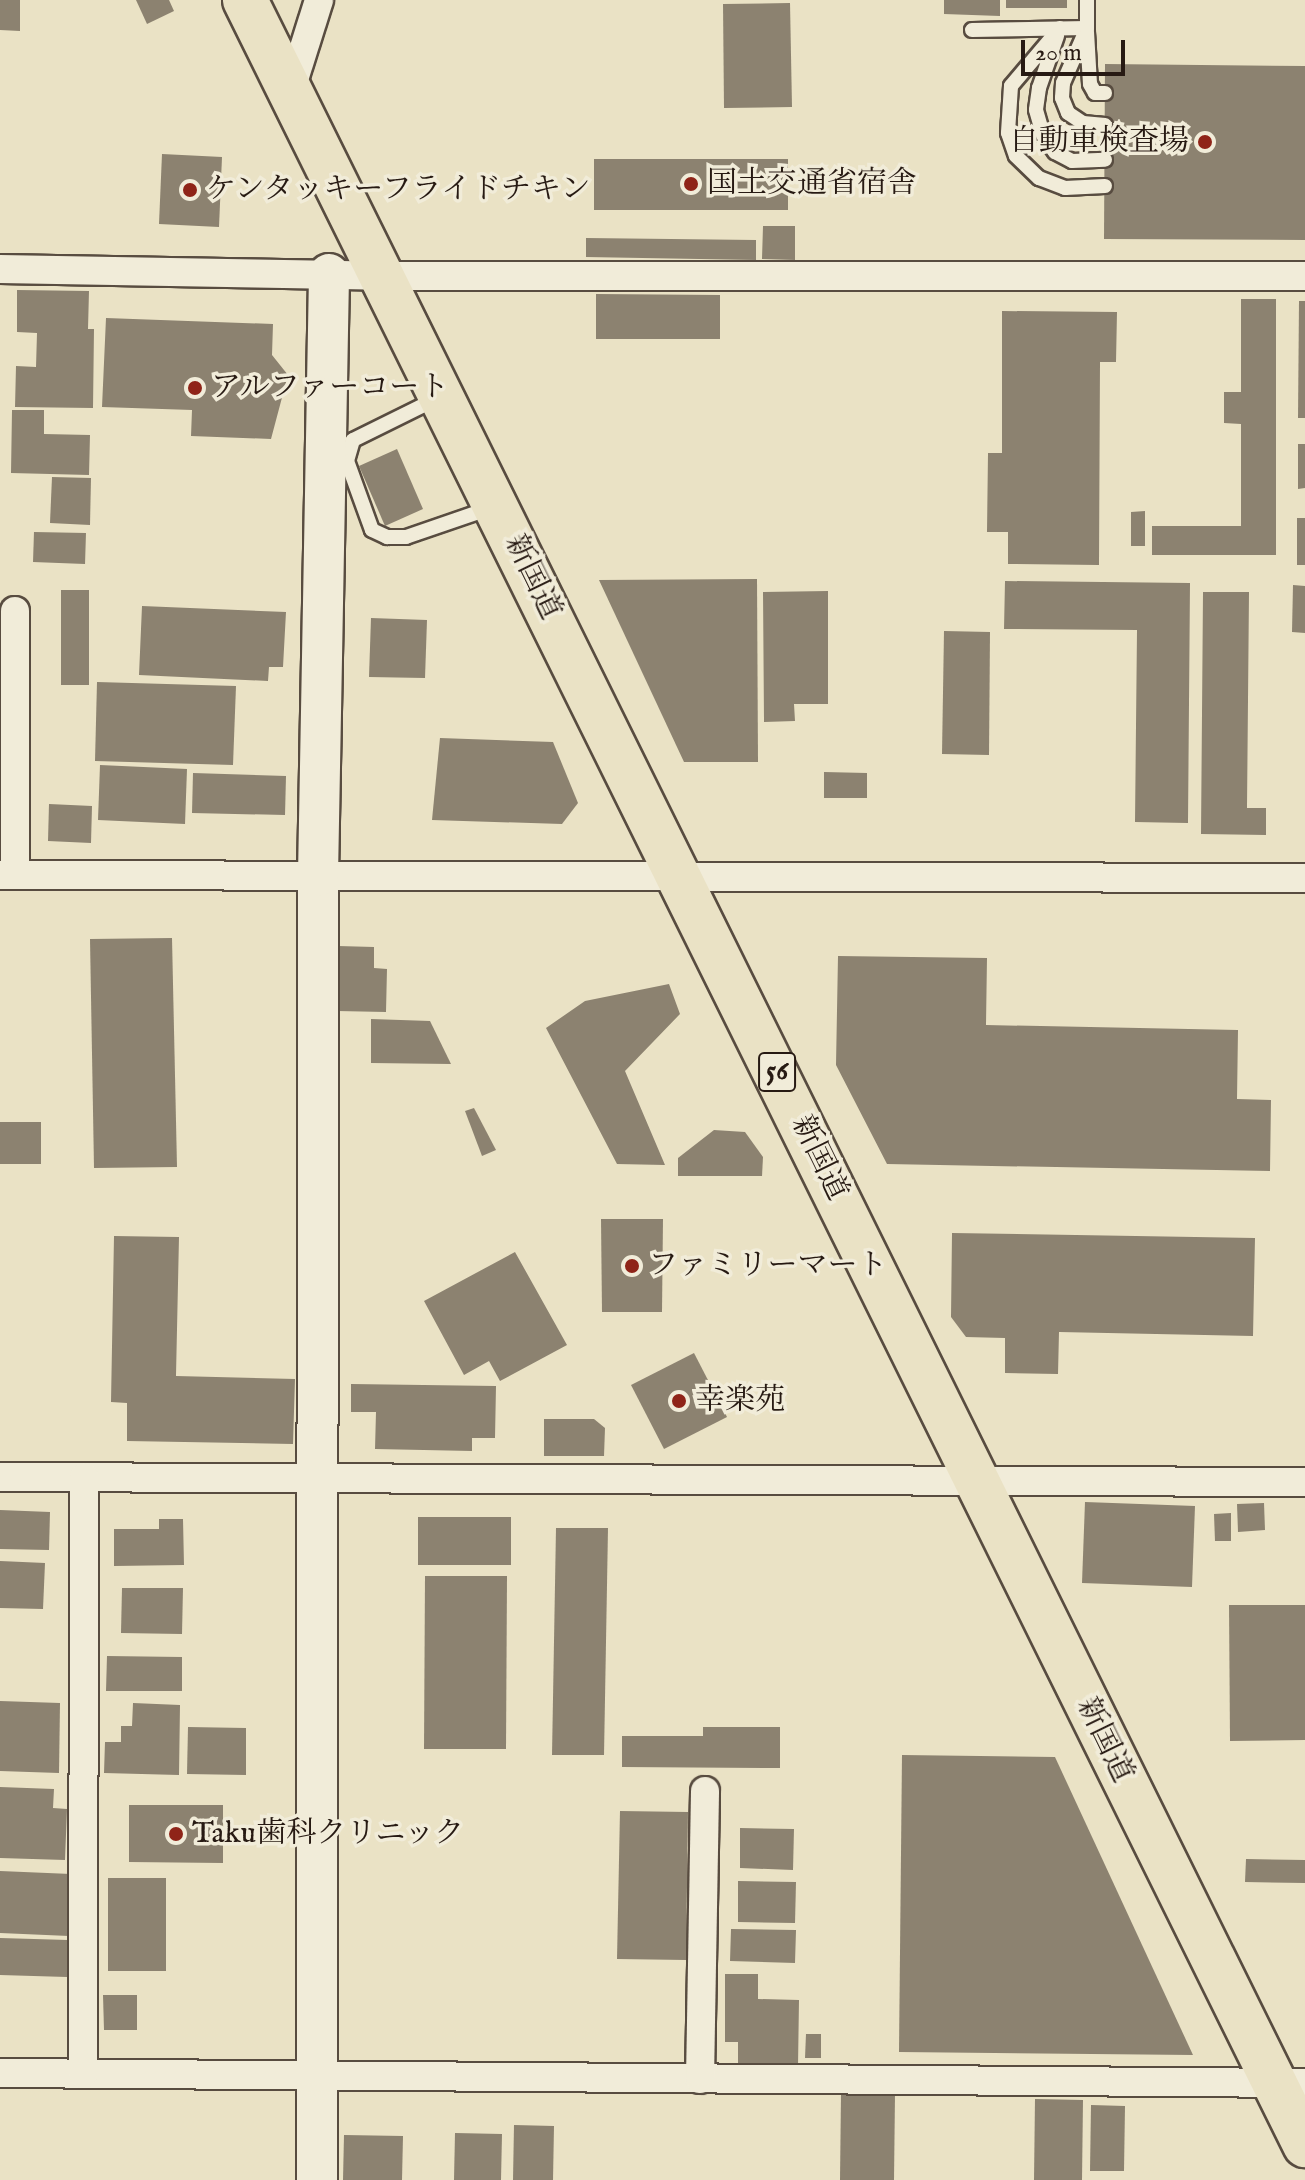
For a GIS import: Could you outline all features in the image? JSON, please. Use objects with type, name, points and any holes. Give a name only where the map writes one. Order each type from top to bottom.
[{"type":"main road","name":"新国道","points":[[245,0],[976,1479],[1289,2083],[1305,2145]]},
{"type":"street","points":[[291,89],[319,0]]},
{"type":"street","points":[[0,269],[383,276],[1305,276]]},
{"type":"street","points":[[317,2180],[315,1478],[318,876],[329,274]]},
{"type":"street","points":[[15,611],[7,875],[683,881],[1305,878]]},
{"type":"street","points":[[0,1477],[1305,1482]]},
{"type":"street","points":[[83,2074],[84,1477]]},
{"type":"street","points":[[700,2079],[705,1791]]},
{"type":"street","points":[[0,2073],[1289,2083]]},
{"type":"lane","points":[[1087,0],[1090,84],[1095,93],[1105,93]]},
{"type":"lane","points":[[1060,28],[1039,88],[1036,110],[1043,135],[1055,152],[1072,161],[1105,160]]},
{"type":"lane","points":[[1060,28],[1011,86],[1008,133],[1016,156],[1039,178],[1065,188],[1105,186]]},
{"type":"lane","points":[[972,30],[1087,28]]},
{"type":"lane","points":[[1087,28],[1063,83],[1062,98],[1068,113],[1083,123],[1105,125]]},
{"type":"lane","points":[[443,396],[353,440],[347,461],[372,530],[387,537],[406,537],[497,506]]},
{"type":"building","points":[[0,0],[20,0],[20,31],[0,30]]},
{"type":"building","points":[[136,0],[169,0],[174,11],[147,24]]},
{"type":"building","points":[[944,0],[1000,0],[1000,16],[944,14]]},
{"type":"building","points":[[1006,0],[1067,0],[1067,8],[1006,8]]},
{"type":"building","points":[[790,3],[792,107],[724,108],[723,4]]},
{"type":"building","name":"自動車検査場","points":[[1105,64],[1305,66],[1305,240],[1104,239]]},
{"type":"building","name":"ケンタッキーフライドチキン","points":[[162,154],[222,157],[219,227],[159,224]]},
{"type":"building","name":"国土交通省宿舎","points":[[594,159],[788,159],[788,210],[594,210]]},
{"type":"building","points":[[763,226],[795,226],[795,260],[762,259]]},
{"type":"building","points":[[586,238],[756,240],[756,260],[586,257]]},
{"type":"building","points":[[17,290],[89,291],[88,329],[94,329],[93,408],[15,407],[16,366],[36,367],[37,333],[17,332]]},
{"type":"building","points":[[596,294],[720,295],[720,339],[596,339]]},
{"type":"building","points":[[1241,299],[1276,299],[1276,555],[1152,555],[1152,526],[1241,526],[1241,424],[1224,423],[1224,392],[1241,392]]},
{"type":"building","points":[[1299,301],[1305,301],[1305,418],[1298,418]]},
{"type":"building","points":[[1002,311],[1117,312],[1116,362],[1100,362],[1099,565],[1008,564],[1008,532],[987,532],[988,453],[1002,453]]},
{"type":"building","name":"アルファーコート","points":[[106,318],[273,324],[272,355],[288,375],[271,439],[191,436],[192,410],[102,407]]},
{"type":"building","points":[[12,410],[44,410],[44,434],[90,435],[89,475],[11,473]]},
{"type":"building","points":[[1298,444],[1305,444],[1305,488],[1298,489]]},
{"type":"building","points":[[397,449],[423,509],[385,526],[359,466]]},
{"type":"building","points":[[52,477],[91,478],[90,525],[50,523]]},
{"type":"building","points":[[1145,511],[1145,546],[1131,546],[1131,512]]},
{"type":"building","points":[[1297,518],[1305,518],[1305,565],[1297,565]]},
{"type":"building","points":[[34,532],[86,533],[85,564],[33,562]]},
{"type":"building","points":[[757,579],[758,762],[684,762],[599,580]]},
{"type":"building","points":[[1005,581],[1190,583],[1188,823],[1135,822],[1137,630],[1004,629]]},
{"type":"building","points":[[1293,585],[1305,586],[1305,633],[1292,632]]},
{"type":"building","points":[[61,590],[89,590],[89,685],[61,685]]},
{"type":"building","points":[[828,591],[828,704],[794,704],[795,721],[764,722],[763,592]]},
{"type":"building","points":[[1203,592],[1249,592],[1247,808],[1266,808],[1266,835],[1201,834]]},
{"type":"building","points":[[142,606],[286,612],[283,667],[269,667],[268,681],[139,675]]},
{"type":"building","points":[[371,618],[427,620],[425,678],[369,677]]},
{"type":"building","points":[[944,631],[990,632],[989,755],[942,754]]},
{"type":"building","points":[[97,682],[236,686],[233,765],[95,761]]},
{"type":"building","points":[[440,738],[553,742],[578,803],[562,824],[432,820]]},
{"type":"building","points":[[100,765],[187,769],[185,824],[98,820]]},
{"type":"building","points":[[824,772],[867,773],[867,798],[824,798]]},
{"type":"building","points":[[193,773],[286,776],[285,815],[192,813]]},
{"type":"building","points":[[49,804],[92,806],[91,843],[48,841]]},
{"type":"building","points":[[172,938],[177,1167],[94,1168],[90,939]]},
{"type":"building","points":[[338,946],[374,947],[374,968],[387,969],[386,1012],[337,1011]]},
{"type":"building","points":[[838,956],[987,958],[986,1025],[1238,1030],[1237,1099],[1271,1100],[1270,1171],[887,1164],[836,1065]]},
{"type":"building","points":[[669,984],[680,1014],[625,1071],[665,1165],[617,1164],[546,1028],[585,1001]]},
{"type":"building","points":[[371,1019],[430,1021],[451,1064],[371,1063]]},
{"type":"building","points":[[474,1108],[496,1150],[482,1156],[465,1111]]},
{"type":"building","points":[[0,1122],[41,1122],[41,1164],[0,1164]]},
{"type":"building","points":[[714,1130],[745,1132],[763,1157],[762,1176],[678,1176],[678,1158]]},
{"type":"building","name":"ファミリーマート","points":[[601,1219],[663,1219],[662,1312],[602,1312]]},
{"type":"building","points":[[952,1233],[1255,1238],[1253,1336],[1059,1332],[1058,1374],[1005,1373],[1005,1338],[966,1337],[951,1317]]},
{"type":"building","points":[[114,1236],[179,1237],[176,1376],[295,1379],[293,1444],[127,1441],[127,1403],[111,1402]]},
{"type":"building","points":[[515,1252],[567,1345],[500,1381],[489,1361],[464,1375],[424,1301]]},
{"type":"building","name":"幸楽苑","points":[[694,1353],[727,1417],[664,1449],[631,1385]]},
{"type":"building","points":[[351,1384],[496,1386],[495,1438],[472,1438],[472,1451],[375,1449],[376,1412],[351,1412]]},
{"type":"building","points":[[544,1419],[594,1419],[605,1428],[604,1456],[544,1456]]},
{"type":"building","points":[[1085,1502],[1195,1506],[1192,1587],[1082,1583]]},
{"type":"building","points":[[1264,1503],[1265,1530],[1238,1532],[1237,1504]]},
{"type":"building","points":[[0,1510],[50,1512],[49,1550],[0,1549]]},
{"type":"building","points":[[1231,1513],[1231,1541],[1215,1541],[1214,1514]]},
{"type":"building","points":[[418,1517],[511,1517],[511,1565],[418,1565]]},
{"type":"building","points":[[159,1519],[183,1519],[184,1565],[114,1566],[114,1529],[159,1529]]},
{"type":"building","points":[[556,1528],[608,1528],[604,1755],[552,1755]]},
{"type":"building","points":[[0,1561],[45,1563],[43,1609],[0,1608]]},
{"type":"building","points":[[425,1576],[507,1576],[506,1749],[424,1749]]},
{"type":"building","points":[[122,1588],[183,1588],[182,1634],[121,1633]]},
{"type":"building","points":[[1229,1605],[1305,1605],[1305,1740],[1230,1741]]},
{"type":"building","points":[[107,1656],[182,1657],[182,1691],[106,1691]]},
{"type":"building","points":[[0,1701],[60,1703],[59,1773],[0,1771]]},
{"type":"building","points":[[133,1703],[180,1705],[179,1775],[104,1773],[105,1742],[121,1742],[121,1726],[132,1726]]},
{"type":"building","points":[[188,1727],[246,1728],[246,1775],[187,1774]]},
{"type":"building","points":[[703,1727],[780,1727],[780,1768],[622,1767],[622,1736],[703,1736]]},
{"type":"building","points":[[902,1755],[1055,1757],[1193,2055],[899,2052]]},
{"type":"building","points":[[0,1787],[54,1789],[53,1808],[67,1809],[65,1860],[0,1858]]},
{"type":"building","name":"Taku歯科クリニック","points":[[129,1805],[223,1805],[223,1863],[129,1862]]},
{"type":"building","points":[[620,1811],[688,1812],[686,1960],[617,1959]]},
{"type":"building","points":[[740,1828],[794,1829],[793,1870],[740,1868]]},
{"type":"building","points":[[1246,1859],[1305,1860],[1305,1883],[1245,1882]]},
{"type":"building","points":[[0,1871],[71,1874],[69,1936],[0,1933]]},
{"type":"building","points":[[108,1878],[166,1878],[166,1971],[108,1971]]},
{"type":"building","points":[[738,1881],[796,1882],[795,1923],[738,1922]]},
{"type":"building","points":[[731,1929],[796,1930],[795,1963],[730,1961]]},
{"type":"building","points":[[0,1938],[68,1940],[67,1977],[0,1975]]},
{"type":"building","points":[[725,1974],[758,1974],[758,1999],[799,2000],[798,2067],[738,2067],[738,2042],[725,2042]]},
{"type":"building","points":[[103,1995],[137,1995],[137,2030],[104,2030]]},
{"type":"building","points":[[806,2034],[821,2034],[821,2058],[805,2058]]},
{"type":"building","points":[[841,2094],[895,2094],[894,2180],[840,2180]]},
{"type":"building","points":[[1035,2099],[1083,2100],[1082,2180],[1034,2180]]},
{"type":"building","points":[[1091,2105],[1125,2106],[1124,2171],[1090,2171]]},
{"type":"building","points":[[514,2125],[554,2126],[553,2180],[513,2180]]},
{"type":"building","points":[[455,2133],[502,2134],[501,2180],[454,2180]]},
{"type":"building","points":[[344,2135],[403,2136],[402,2180],[343,2180]]},
{"type":"place","name":"自動車検査場","points":[[1205,142]]},
{"type":"place","name":"国土交通省宿舎","points":[[691,184]]},
{"type":"place","name":"ケンタッキーフライドチキン","points":[[190,190]]},
{"type":"place","name":"アルファーコート","points":[[195,388]]},
{"type":"place","name":"ファミリーマート","points":[[632,1266]]},
{"type":"place","name":"幸楽苑","points":[[679,1401]]},
{"type":"place","name":"Taku歯科クリニック","points":[[176,1834]]}]
